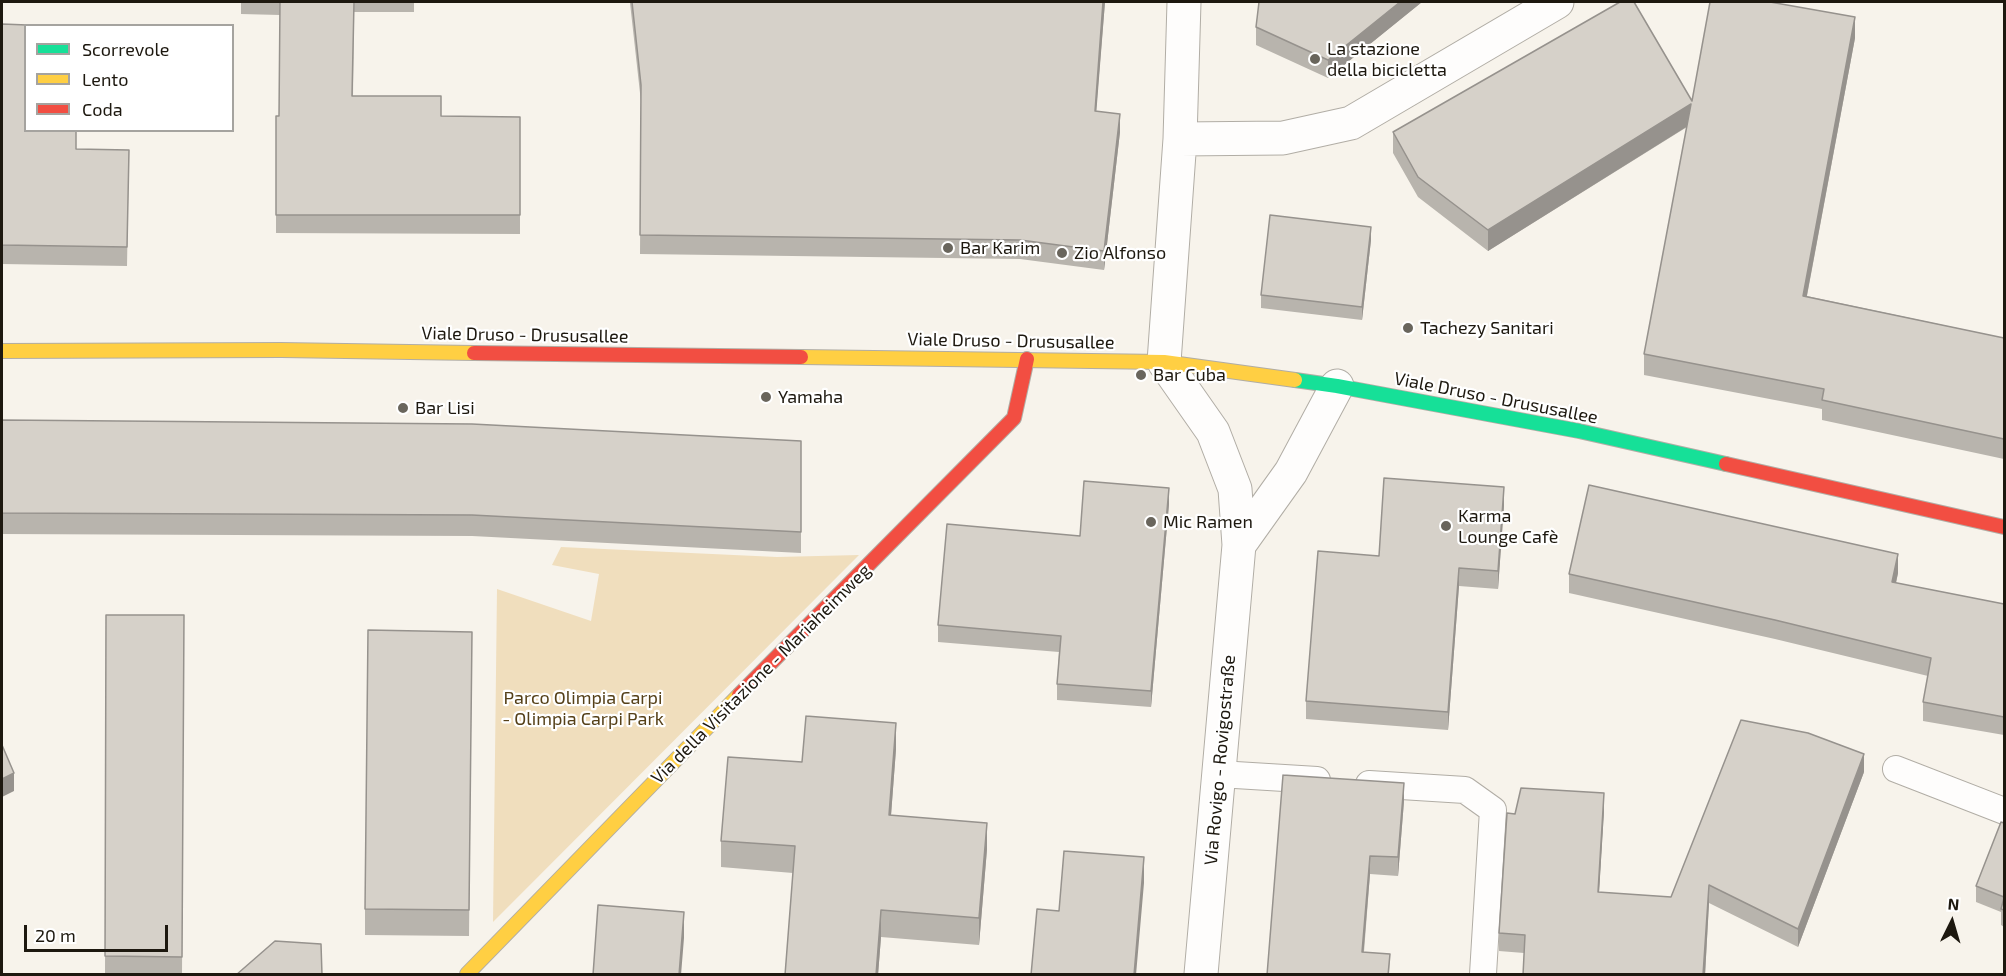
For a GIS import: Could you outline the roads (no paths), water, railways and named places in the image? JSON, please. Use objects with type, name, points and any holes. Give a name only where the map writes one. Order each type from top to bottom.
[{"type":"main road","name":"Viale Druso - Drususallee","points":[[2,351],[293,350],[1164,362],[1337,386],[1579,431],[2004,527]]},
{"type":"main road","name":"Via della Visitazione - Mariaheimweg","points":[[467,975],[1014,418],[1027,359]]},
{"type":"street","points":[[1164,362],[1180,139],[1183,2]]},
{"type":"street","points":[[1180,139],[1283,138],[1351,123],[1557,2]]},
{"type":"street","name":"Via Rovigo - Rovigostraße","points":[[1164,362],[1213,432],[1235,489],[1239,544],[1201,975]]},
{"type":"street","points":[[1239,544],[1291,472],[1337,386]]},
{"type":"lane","points":[[1896,769],[2004,811]]},
{"type":"lane","points":[[1219,774],[1465,790],[1493,810],[1483,975]]},
{"type":"place","name":"La stazione della bicicletta","points":[[1315,59]]},
{"type":"place","name":"Bar Karim","points":[[948,248]]},
{"type":"place","name":"Zio Alfonso","points":[[1062,253]]},
{"type":"place","name":"Tachezy Sanitari","points":[[1408,328]]},
{"type":"place","name":"Bar Cuba","points":[[1141,375]]},
{"type":"place","name":"Yamaha","points":[[766,397]]},
{"type":"place","name":"Bar Lisi","points":[[403,408]]},
{"type":"place","name":"Mic Ramen","points":[[1151,522]]},
{"type":"place","name":"Karma Lounge Cafè","points":[[1446,526]]},
{"type":"park label","name":"Parco Olimpia Carpi - Olimpia Carpi Park","points":[[583,708]]}]
